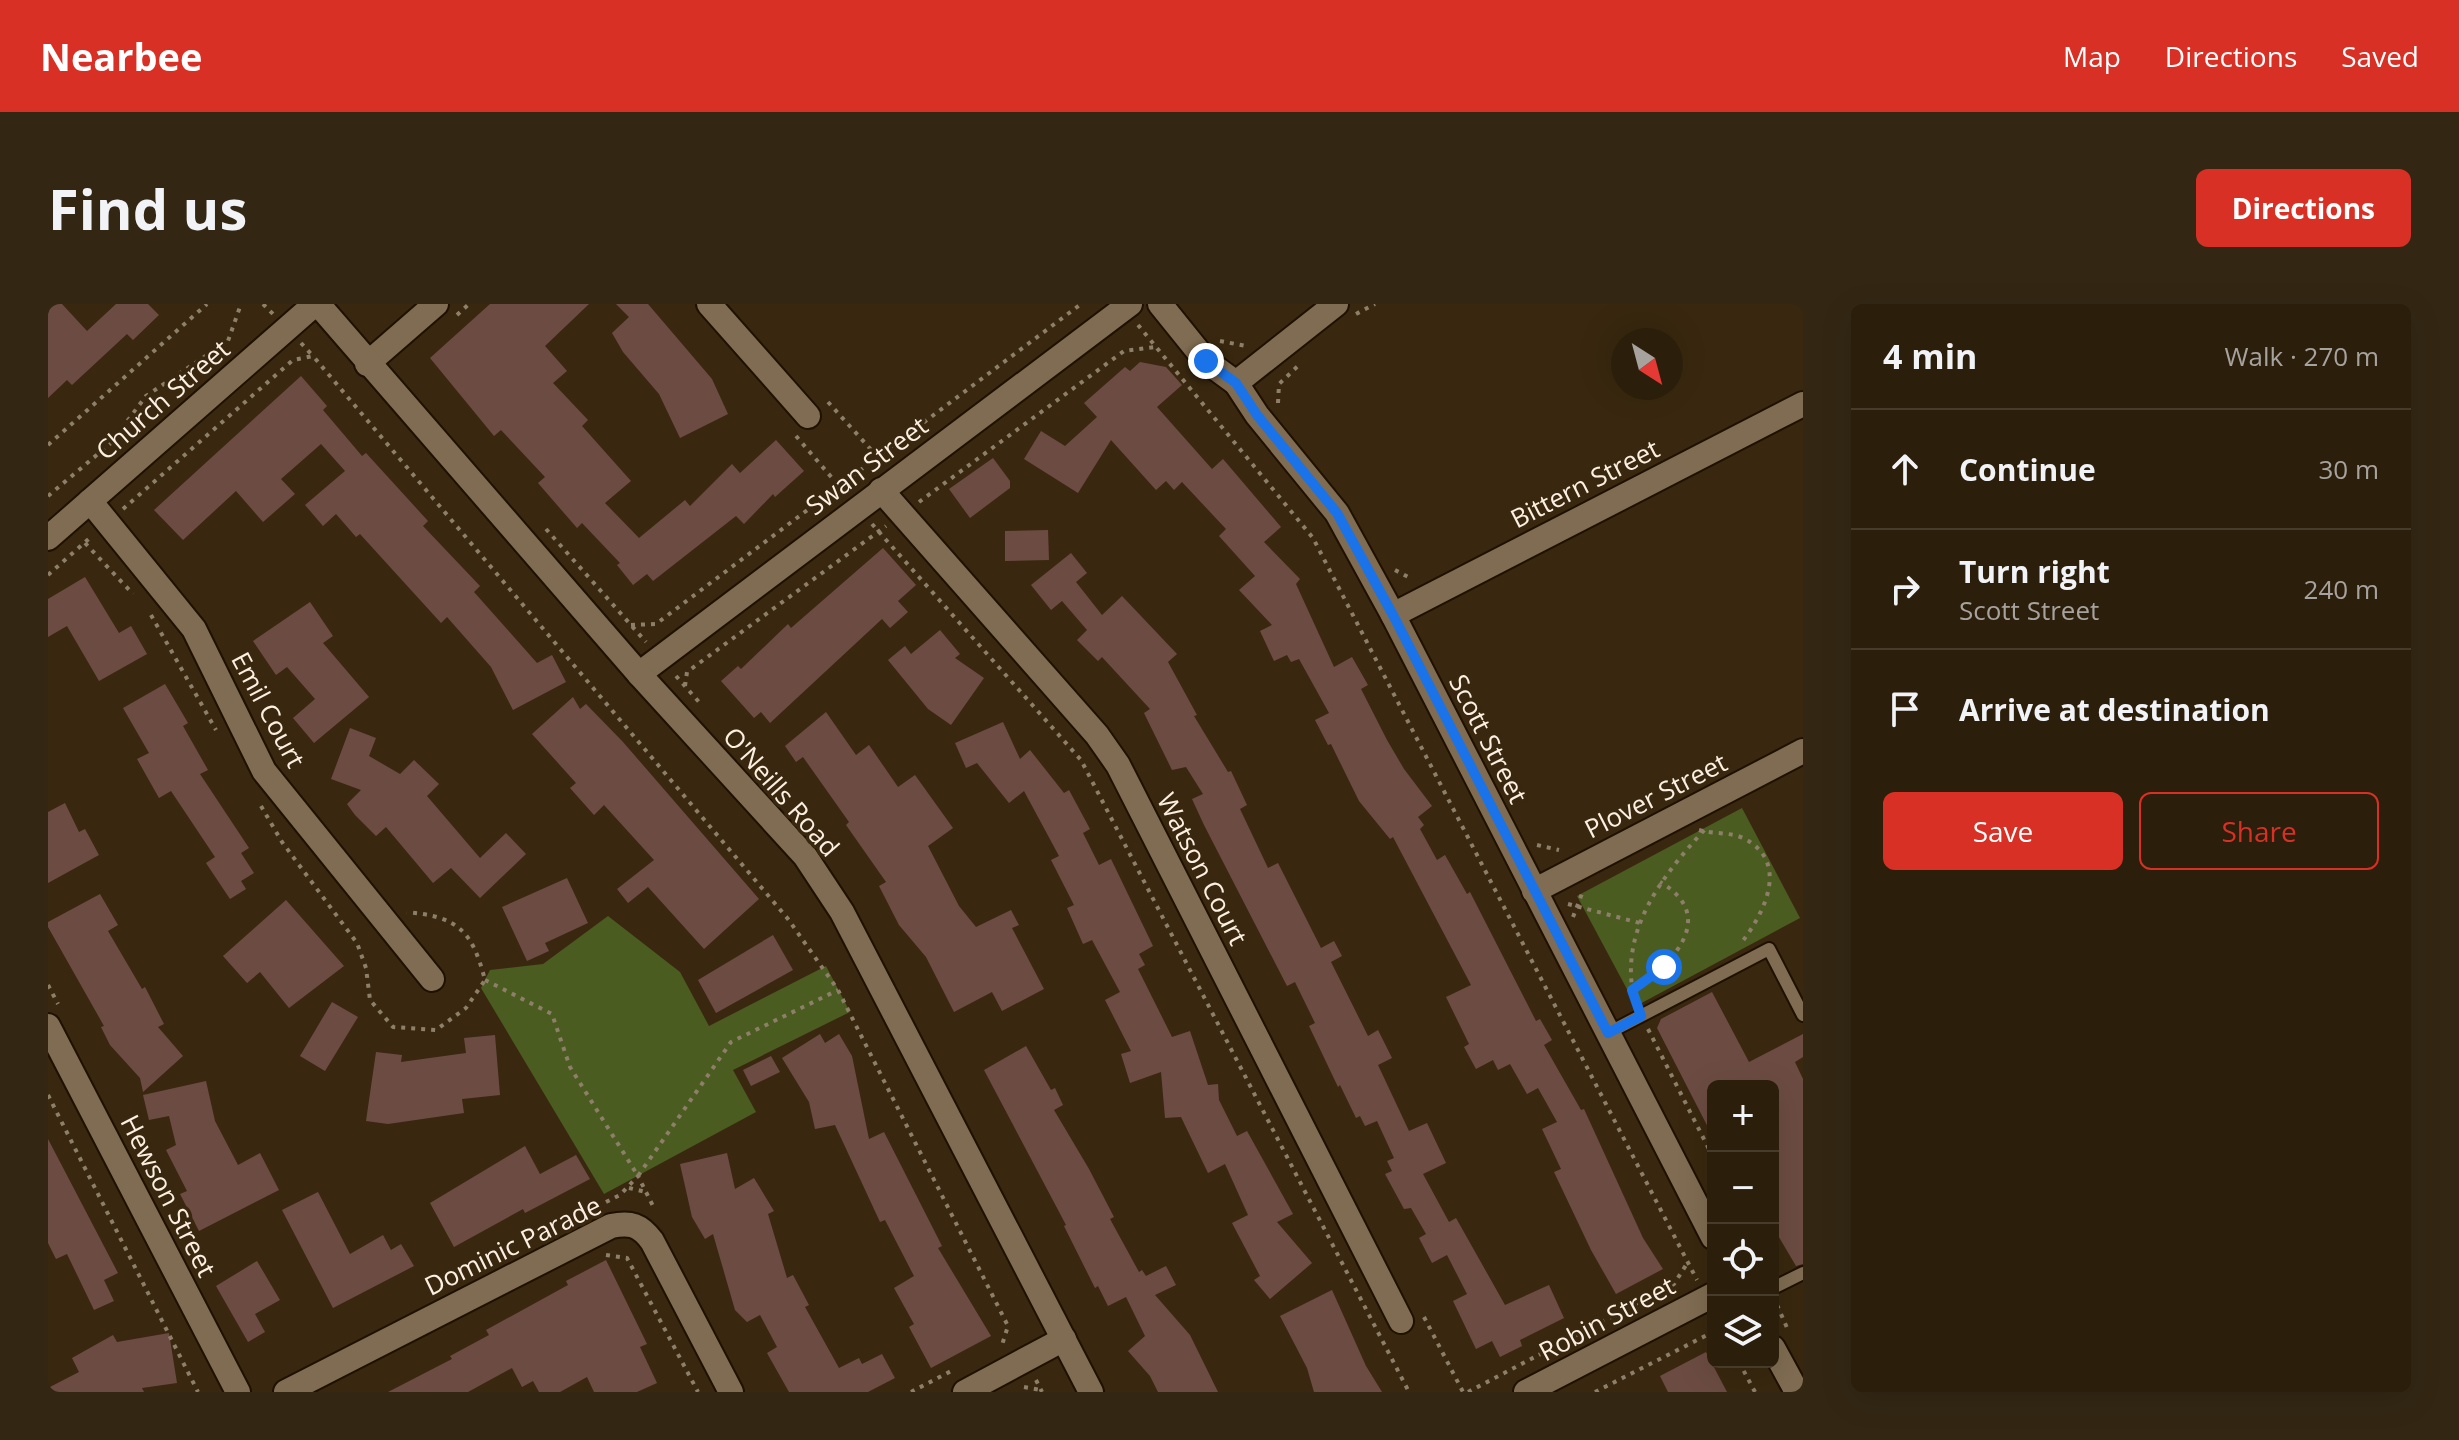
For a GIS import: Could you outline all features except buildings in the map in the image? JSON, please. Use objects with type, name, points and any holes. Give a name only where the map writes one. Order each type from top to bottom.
[{"type":"street","name":"O'Neills Road","points":[[316,304],[639,674],[805,856],[842,912],[1091,1392]]},
{"type":"street","name":"Church Street","points":[[48,538],[316,304]]},
{"type":"street","points":[[367,364],[436,304]]},
{"type":"street","points":[[709,304],[799,423]]},
{"type":"street","name":"Scott Street","points":[[1160,304],[1206,361],[1236,383],[1257,415],[1337,513],[1402,610],[1534,891],[1707,1225]]},
{"type":"street","name":"Swan Street","points":[[639,674],[1127,306]]},
{"type":"street","points":[[1236,383],[1344,310]]},
{"type":"street","name":"Bittern Street","points":[[1402,610],[1803,404]]},
{"type":"street","name":"Watson Court","points":[[881,490],[1097,735],[1118,765],[1401,1321]]},
{"type":"street","name":"Emil Court","points":[[90,501],[194,629],[264,771],[432,979]]},
{"type":"street","name":"Plover Street","points":[[1534,891],[1803,751]]},
{"type":"street","name":"Hewson Street","points":[[48,1026],[238,1392]]},
{"type":"street","name":"Dominic Parade","points":[[286,1392],[611,1226],[628,1223],[642,1229],[652,1241],[731,1392]]},
{"type":"street","name":"Robin Street","points":[[1526,1392],[1707,1298]]},
{"type":"street","points":[[965,1392],[1064,1339]]},
{"type":"street","points":[[1779,1359],[1797,1392]]},
{"type":"lane","points":[[1608,1033],[1638,1011],[1769,949],[1803,1015]]},
{"type":"lane","points":[[1779,1285],[1803,1273]]},
{"type":"path","points":[[48,445],[207,304]]},
{"type":"path","points":[[48,496],[111,443],[146,396],[228,341],[241,304]]},
{"type":"path","points":[[631,625],[656,624],[1081,304]]},
{"type":"path","points":[[1344,310],[1375,304]]},
{"type":"path","points":[[1127,306],[1313,538],[1688,1262],[1707,1291]]},
{"type":"path","points":[[1213,332],[1221,341],[1246,347],[1256,338]]},
{"type":"path","points":[[48,575],[293,360],[313,356],[788,919],[838,990],[1008,1326],[1003,1344],[990,1351]]},
{"type":"path","points":[[1286,414],[1277,402],[1279,384],[1300,364]]},
{"type":"path","points":[[799,423],[840,487],[1081,760],[1409,1392]]},
{"type":"path","points":[[1387,557],[1394,570],[1402,610]]},
{"type":"path","points":[[1394,570],[1415,580]]},
{"type":"path","points":[[1710,1152],[1638,1011],[1629,981],[1640,923],[1660,882],[1703,832],[1743,838],[1753,845],[1768,869],[1771,889],[1764,910],[1740,944]]},
{"type":"path","points":[[1536,844],[1557,851],[1571,844]]},
{"type":"path","points":[[1632,990],[1664,967],[1680,950],[1685,937],[1685,906],[1671,888],[1660,882]]},
{"type":"path","points":[[1579,930],[1573,917],[1585,887]]},
{"type":"path","points":[[1566,904],[1640,923]]},
{"type":"path","points":[[485,980],[552,1014],[570,1067],[638,1176],[731,1042],[838,990]]},
{"type":"path","points":[[1638,1011],[1650,999]]},
{"type":"path","points":[[1623,1000],[1638,1011]]},
{"type":"path","points":[[48,1095],[198,1392]]},
{"type":"path","points":[[627,1188],[646,1192]]},
{"type":"path","points":[[598,1254],[627,1258],[698,1392]]},
{"type":"path","points":[[1468,1392],[1674,1284],[1688,1262]]},
{"type":"path","points":[[1595,1392],[1707,1335]]},
{"type":"path","points":[[911,1392],[964,1365]]},
{"type":"path","points":[[1742,1368],[1755,1392]]},
{"type":"path","points":[[1014,1392],[1024,1386],[1041,1390]]},
{"type":"green space","points":[[1742,808],[1800,918],[1636,1006],[1577,896]]},
{"type":"green space","points":[[608,916],[680,972],[709,1026],[826,966],[850,1012],[733,1070],[756,1112],[604,1194],[481,988],[490,970],[543,964]]},
{"type":"route","points":[[1206,361],[1236,383],[1257,415],[1337,513],[1393,615],[1608,1033],[1641,1016],[1632,990],[1664,967]]}]
